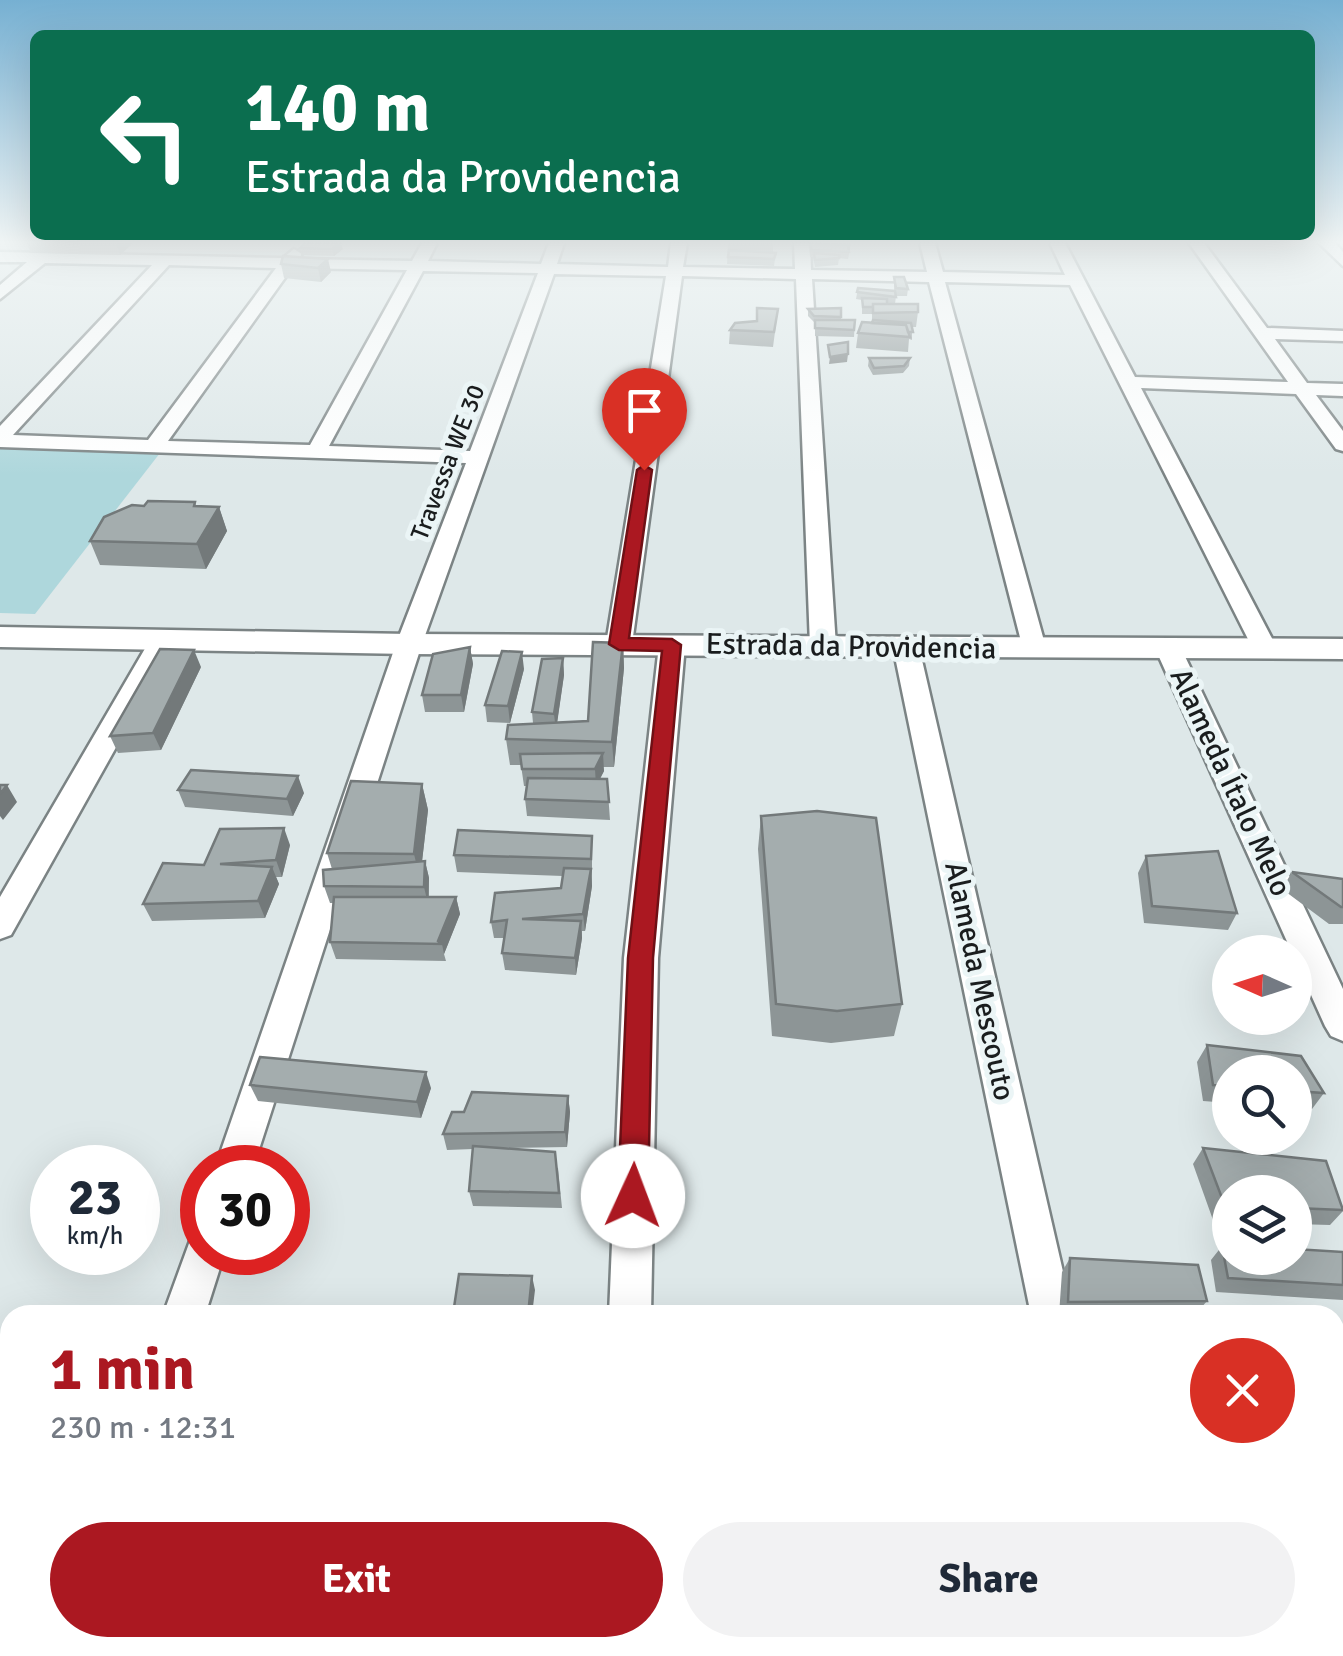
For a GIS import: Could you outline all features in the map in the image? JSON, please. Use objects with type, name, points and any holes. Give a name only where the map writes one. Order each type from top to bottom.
[{"type":"main road","name":"Estrada da Providencia","points":[[0,636],[408,644],[1343,649]]},
{"type":"street","points":[[0,440],[110,320]]},
{"type":"street","points":[[154,446],[246,320]]},
{"type":"street","points":[[316,452],[388,320]]},
{"type":"street","name":"Travessa WE 30","points":[[242,1145],[408,644],[529,320]]},
{"type":"street","points":[[619,644],[669,320]]},
{"type":"street","points":[[808,320],[823,646]]},
{"type":"street","points":[[947,320],[1033,648]]},
{"type":"street","points":[[1096,320],[1264,648]]},
{"type":"street","points":[[1253,320],[1343,445]]},
{"type":"street","points":[[1263,334],[1343,336]]},
{"type":"street","points":[[1128,382],[1343,390]]},
{"type":"street","points":[[0,440],[478,457]]},
{"type":"street","points":[[0,926],[162,640]]},
{"type":"street","points":[[630,1305],[640,958],[672,645]]},
{"type":"street","name":"Alameda Mescouto","points":[[906,647],[1050,1305]]},
{"type":"street","name":"Alameda Ítalo Melo","points":[[1168,648],[1343,1026]]},
{"type":"street","points":[[187,1305],[197,1275]]},
{"type":"shaded area","points":[[0,447],[160,453],[35,614],[0,613]]},
{"type":"building","points":[[776,320],[774,332],[730,330],[735,323]]},
{"type":"building","points":[[815,320],[855,320],[854,330],[815,328]]},
{"type":"building","points":[[862,322],[906,325],[910,337],[858,333]]},
{"type":"building","points":[[872,323],[911,323],[913,332],[908,332],[906,325]]},
{"type":"building","points":[[848,342],[848,354],[830,357],[828,345]]},
{"type":"building","points":[[869,358],[910,358],[904,366],[874,368]]},
{"type":"building","points":[[148,501],[219,507],[197,544],[90,541],[104,517],[132,505],[144,506]]},
{"type":"building","points":[[593,642],[623,643],[612,742],[506,739],[508,725],[588,721]]},
{"type":"building","points":[[470,647],[461,695],[422,695],[433,654]]},
{"type":"building","points":[[160,649],[194,650],[153,733],[110,736]]},
{"type":"building","points":[[502,651],[522,652],[508,706],[485,705]]},
{"type":"building","points":[[563,658],[554,714],[532,712],[542,659]]},
{"type":"building","points":[[603,753],[595,769],[522,769],[520,754]]},
{"type":"building","points":[[191,770],[298,776],[287,799],[178,790]]},
{"type":"building","points":[[528,778],[607,779],[609,802],[525,799]]},
{"type":"building","points":[[351,781],[422,784],[414,854],[327,853]]},
{"type":"building","points":[[817,811],[876,818],[902,1004],[837,1011],[776,1004],[761,816]]},
{"type":"building","points":[[284,828],[276,860],[220,864],[272,867],[258,901],[143,904],[163,863],[204,865],[220,829]]},
{"type":"building","points":[[458,830],[592,836],[591,859],[454,855]]},
{"type":"building","points":[[1218,851],[1237,913],[1152,906],[1146,856]]},
{"type":"building","points":[[425,861],[424,887],[324,886],[323,870]]},
{"type":"building","points":[[564,868],[591,869],[583,914],[522,919],[581,921],[575,958],[502,953],[507,920],[491,922],[495,893],[561,888]]},
{"type":"building","points":[[1292,872],[1343,879],[1343,907],[1341,907]]},
{"type":"building","points":[[334,897],[456,897],[438,941],[442,944],[330,942]]},
{"type":"building","points":[[1207,1045],[1292,1055],[1212,1055],[1212,1078]]},
{"type":"building","points":[[260,1057],[426,1072],[417,1102],[250,1085]]},
{"type":"building","points":[[1312,1074],[1324,1093],[1312,1092]]},
{"type":"building","points":[[472,1092],[568,1096],[565,1132],[443,1134],[452,1112],[464,1112]]},
{"type":"building","points":[[473,1146],[555,1152],[559,1193],[469,1191]]},
{"type":"building","points":[[1203,1148],[1212,1149],[1212,1155],[1269,1155],[1326,1161],[1343,1210],[1312,1209],[1312,1175],[1213,1175]]},
{"type":"building","points":[[1312,1250],[1343,1252],[1343,1285],[1227,1275],[1312,1275]]},
{"type":"building","points":[[1070,1258],[1198,1265],[1207,1301],[1068,1302]]},
{"type":"building","points":[[459,1274],[532,1276],[529,1305],[454,1305]]},
{"type":"route","points":[[633,1196],[640,958],[672,645],[619,644],[644,470]]}]
